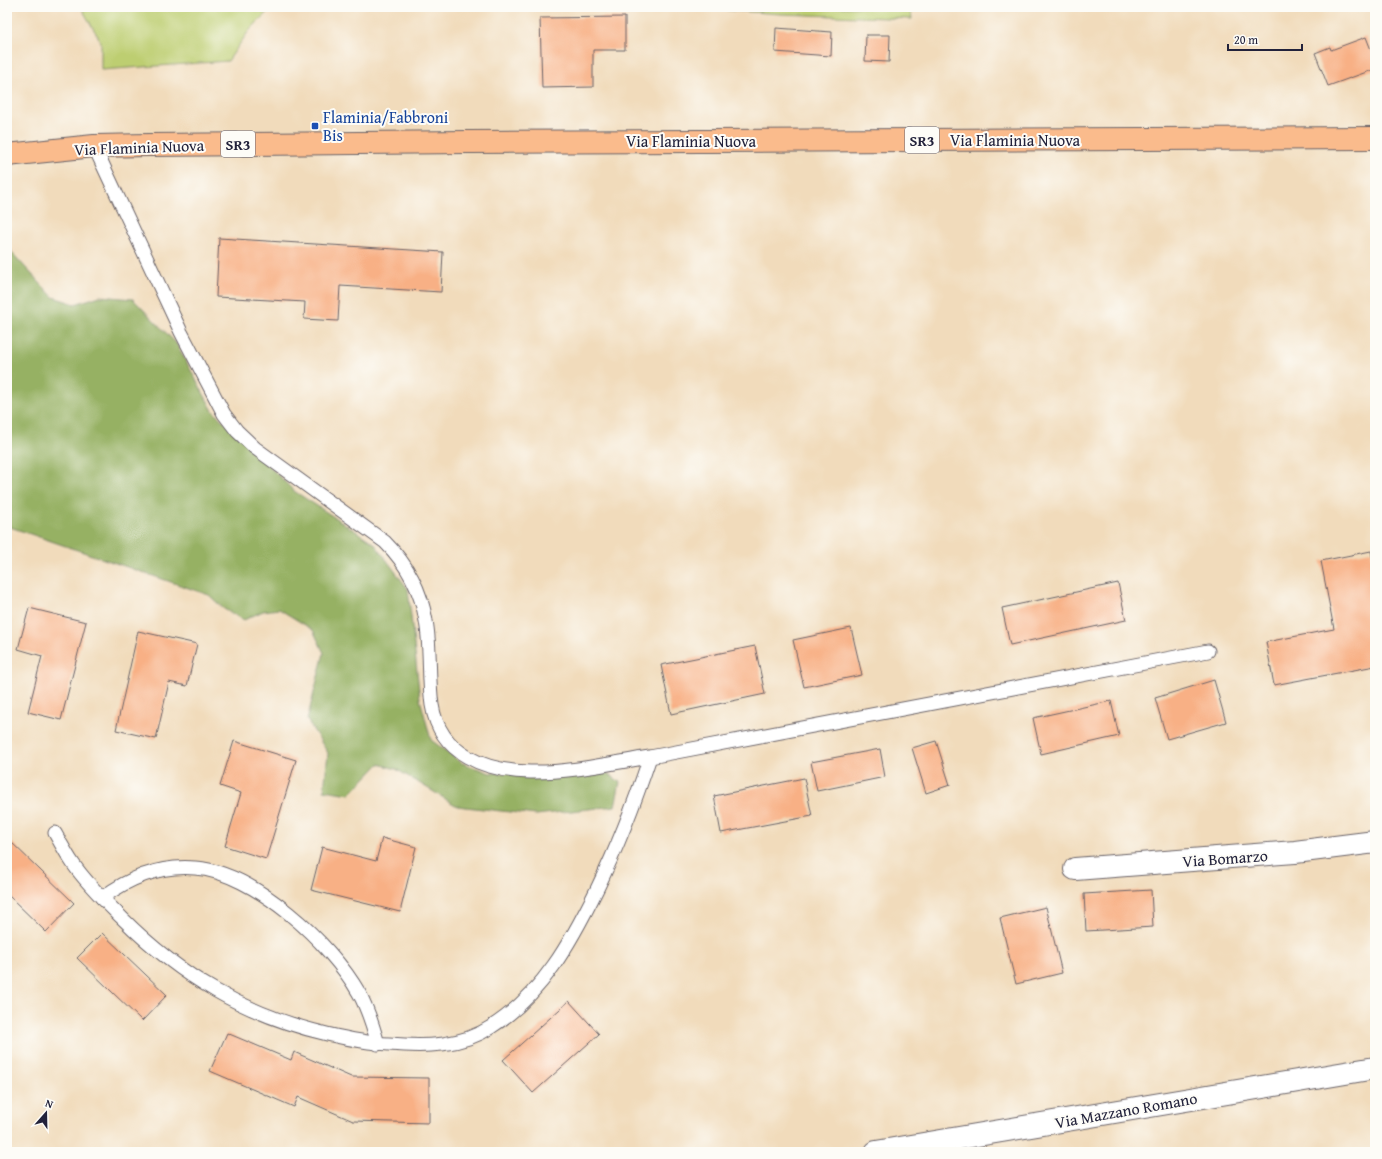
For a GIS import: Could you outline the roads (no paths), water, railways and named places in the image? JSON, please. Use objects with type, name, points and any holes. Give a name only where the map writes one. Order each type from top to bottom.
[{"type":"main road","name":"Via Flaminia Nuova","points":[[7,155],[94,146],[170,144],[1375,138]]},
{"type":"street","name":"Via Bomarzo","points":[[1075,869],[1295,852],[1375,842]]},
{"type":"street","name":"Via Mazzano Romano","points":[[876,1152],[1375,1068]]},
{"type":"lane","points":[[94,146],[181,332],[224,414],[255,448],[385,542],[405,566],[417,590],[426,616],[432,707],[442,732],[452,745],[466,757],[486,765],[507,770],[529,772],[560,770],[650,757],[1208,651]]},
{"type":"lane","points":[[55,833],[73,864],[102,898],[162,955],[197,981],[268,1016],[301,1028],[378,1044],[431,1045],[459,1041],[490,1028],[530,994],[550,971],[577,929],[624,829],[650,757]]},
{"type":"lane","points":[[102,898],[117,887],[133,879],[154,872],[175,868],[196,868],[213,871],[238,881],[255,890],[287,912],[320,943],[344,971],[359,993],[368,1011],[378,1044]]},
{"type":"place","name":"Flaminia/Fabbroni Bis","points":[[315,126]]}]
